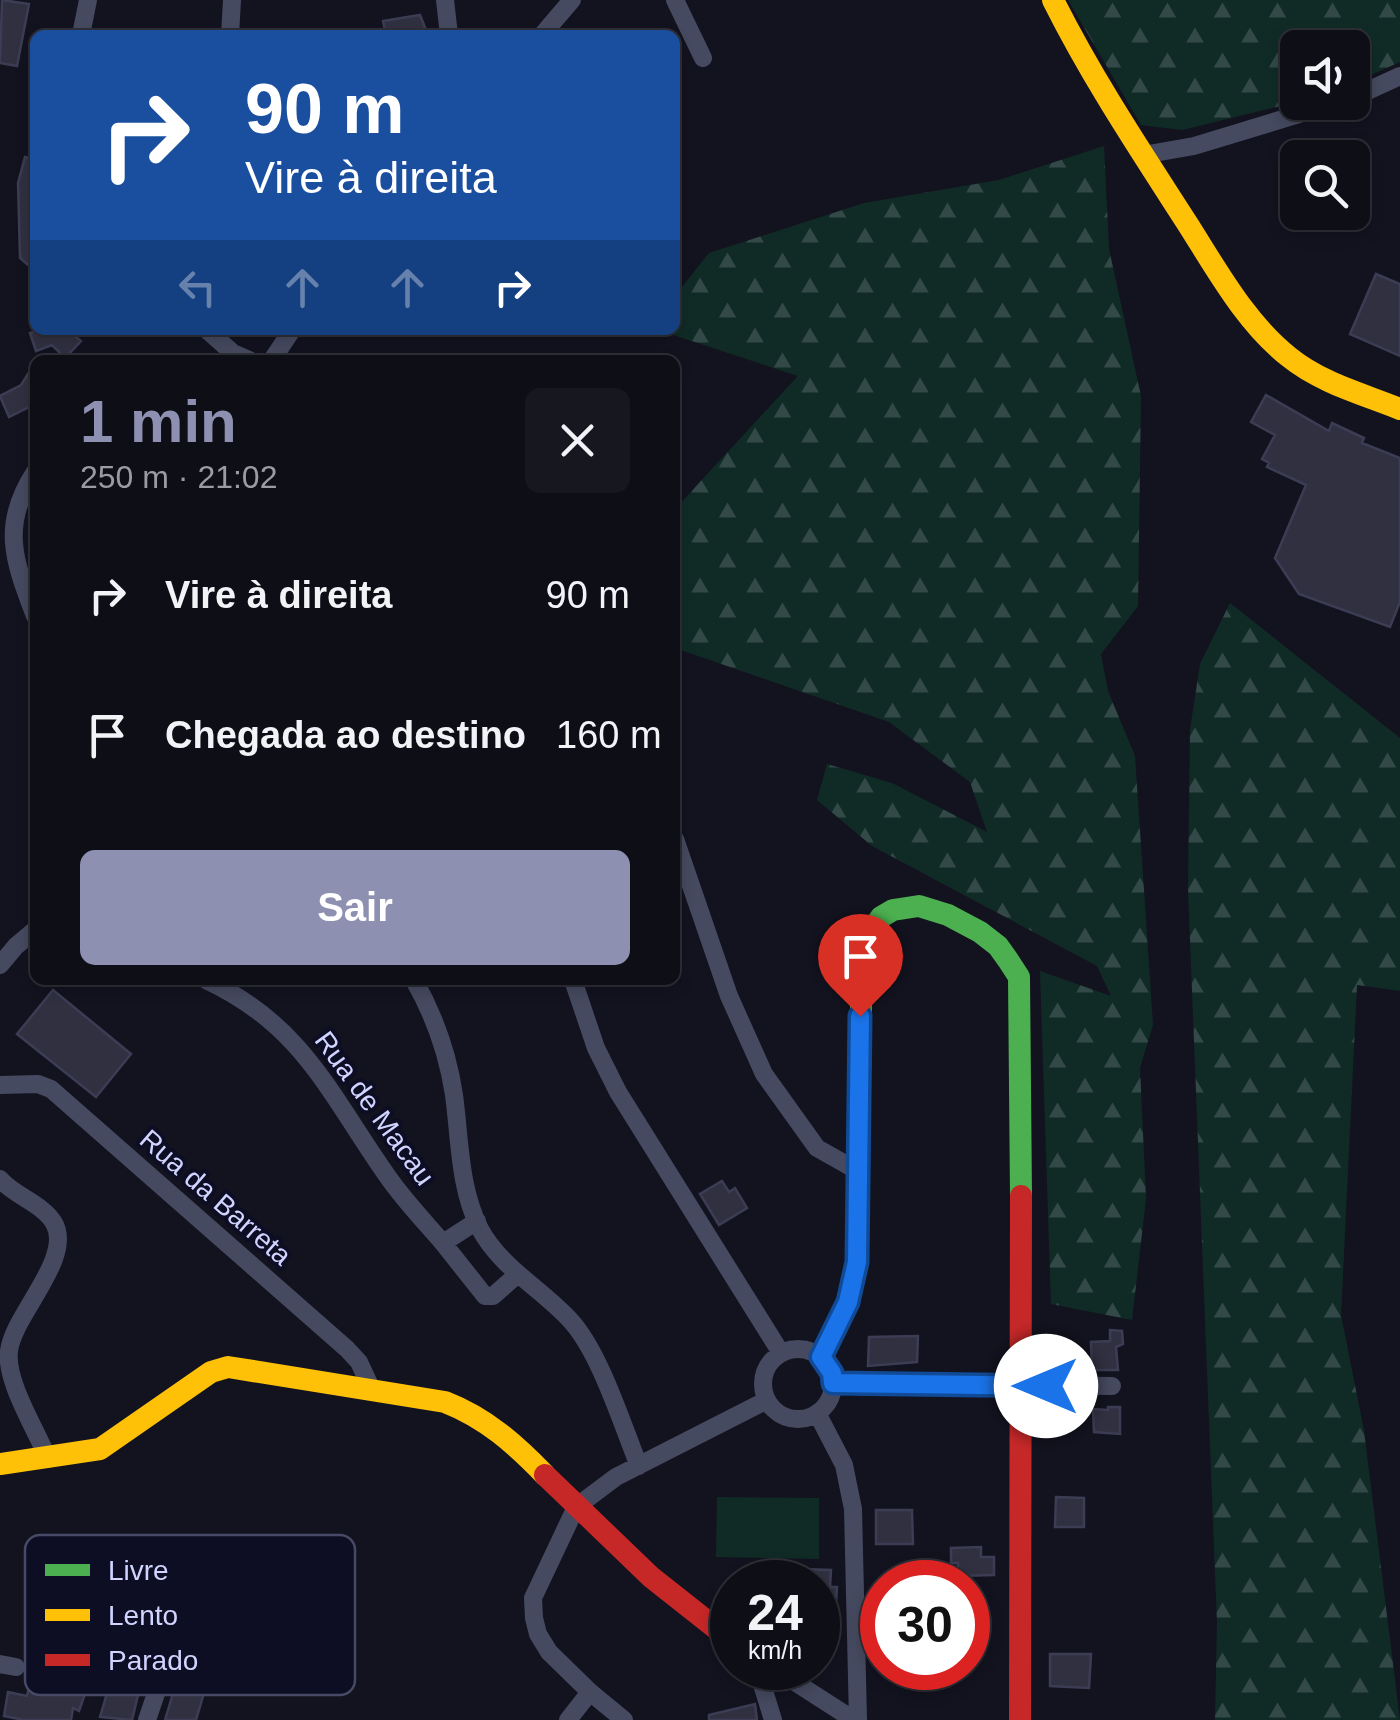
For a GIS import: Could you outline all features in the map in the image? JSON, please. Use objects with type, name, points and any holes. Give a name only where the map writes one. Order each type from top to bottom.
[{"type":"street","points":[[82,30],[88,0]]},
{"type":"street","points":[[230,30],[232,0]]},
{"type":"street","points":[[445,0],[448,30]]},
{"type":"street","points":[[546,30],[572,0]]},
{"type":"street","points":[[675,0],[703,58]]},
{"type":"street","points":[[1053,0],[1069,35],[1244,310],[1275,345],[1315,373],[1400,410]]},
{"type":"street","points":[[1370,90],[1400,76]]},
{"type":"street","points":[[1143,155],[1194,146],[1280,120]]},
{"type":"street","points":[[213,335],[238,355]]},
{"type":"street","points":[[30,481],[16,506],[12,547],[30,601]]},
{"type":"street","points":[[680,854],[729,996],[764,1074],[816,1148],[856,1170]]},
{"type":"street","points":[[821,1357],[840,1321],[857,1262],[862,946],[874,924],[891,910],[910,905],[946,913],[989,938],[1019,977],[1023,1386],[1020,1720]]},
{"type":"street","points":[[0,966],[30,934]]},
{"type":"street","points":[[417,985],[443,1048],[453,1091],[463,1172],[477,1221],[494,1249],[571,1322],[585,1341],[639,1466]]},
{"type":"street","points":[[575,985],[596,1048],[618,1092],[781,1354]]},
{"type":"street","name":"Rua de Macau","points":[[244,988],[305,1053],[389,1178],[484,1296],[493,1296],[518,1274]]},
{"type":"street","name":"Rua da Barreta","points":[[0,1085],[38,1084],[50,1089],[346,1349],[359,1362],[372,1390]]},
{"type":"street","points":[[0,1178],[47,1215],[57,1232],[54,1259],[9,1348],[12,1378],[48,1459]]},
{"type":"street","points":[[442,1243],[477,1221]]},
{"type":"street","points":[[801,1349],[821,1357],[832,1373],[826,1405],[817,1414],[795,1419],[774,1410],[764,1390],[766,1369],[781,1354],[801,1349]]},
{"type":"street","points":[[0,1464],[100,1449],[211,1372],[228,1367],[446,1402],[486,1418],[576,1507],[688,1611],[710,1626]]},
{"type":"street","points":[[833,1383],[1112,1386]]},
{"type":"street","points":[[624,1720],[549,1652],[538,1634],[533,1598],[576,1507],[616,1477],[767,1400]]},
{"type":"street","points":[[817,1414],[844,1465],[853,1508],[856,1720]]},
{"type":"street","points":[[764,1690],[773,1720]]},
{"type":"street","points":[[808,1690],[856,1720]]},
{"type":"street","points":[[568,1720],[590,1692]]},
{"type":"street","points":[[146,1720],[155,1695]]},
{"type":"green space","points":[[1068,0],[1400,0],[1400,62],[1370,75],[1370,30],[1280,30],[1280,106],[1182,130],[1141,125]]},
{"type":"green space","points":[[1104,146],[1109,249],[1141,396],[1138,606],[1101,654],[1108,691],[1135,756],[1153,1025],[1140,1068],[1146,1199],[1132,1320],[1051,1304],[1040,971],[1111,996],[1097,966],[872,846],[817,800],[827,764],[892,783],[987,832],[970,782],[889,722],[680,650],[680,504],[798,376],[673,335],[680,335],[680,290],[709,253],[864,203],[999,180]]},
{"type":"green space","points":[[1230,603],[1400,738],[1400,991],[1357,985],[1341,1315],[1364,1431],[1400,1720],[1215,1720],[1217,1623],[1188,889],[1190,730],[1200,664]]},
{"type":"green space","points":[[717,1497],[819,1498],[819,1559],[716,1557]]},
{"type":"building","points":[[2,0],[29,4],[17,66],[0,63]]},
{"type":"building","points":[[420,15],[426,30],[385,30],[383,21]]},
{"type":"building","points":[[25,157],[30,158],[30,267],[20,258],[18,183]]},
{"type":"building","points":[[1376,274],[1400,284],[1400,356],[1350,334]]},
{"type":"building","points":[[31,335],[74,335],[81,341],[68,355],[62,355],[52,345],[36,351]]},
{"type":"building","points":[[30,371],[30,406],[9,417],[0,396],[21,385]]},
{"type":"building","points":[[1266,395],[1329,431],[1332,423],[1364,438],[1362,443],[1400,458],[1400,602],[1390,627],[1299,594],[1275,558],[1306,485],[1267,467],[1269,463],[1262,459],[1275,435],[1251,422]]},
{"type":"building","points":[[53,990],[131,1054],[96,1097],[17,1034]]},
{"type":"building","points":[[722,1181],[729,1192],[735,1188],[747,1208],[719,1225],[700,1194]]},
{"type":"building","points":[[1110,1330],[1122,1331],[1123,1344],[1116,1347],[1118,1370],[1092,1370],[1091,1342],[1110,1341]]},
{"type":"building","points":[[918,1336],[917,1362],[868,1366],[869,1337]]},
{"type":"building","points":[[1120,1407],[1120,1434],[1094,1432],[1093,1409]]},
{"type":"building","points":[[1056,1497],[1084,1498],[1084,1527],[1055,1527]]},
{"type":"building","points":[[876,1510],[912,1510],[913,1544],[876,1544]]},
{"type":"building","points":[[981,1547],[981,1557],[994,1557],[994,1575],[990,1575],[990,1560],[951,1560],[951,1548]]},
{"type":"building","points":[[1050,1654],[1091,1654],[1089,1688],[1050,1686]]},
{"type":"building","points":[[8,1692],[27,1696],[85,1695],[79,1711],[73,1708],[71,1720],[4,1716]]},
{"type":"building","points":[[106,1695],[138,1695],[132,1720],[100,1717]]},
{"type":"building","points":[[173,1695],[203,1695],[196,1720],[165,1720]]},
{"type":"building","points":[[755,1704],[757,1720],[709,1720],[709,1715]]},
{"type":"traffic: fast","points":[[821,1357],[848,1301],[857,1262],[862,946],[881,917],[893,910],[919,906],[948,915],[980,932],[998,946],[1019,977],[1021,1196]]},
{"type":"traffic: slow","points":[[1053,0],[1134,141],[1245,312],[1273,343],[1315,374],[1400,409]]},
{"type":"traffic: slow","points":[[0,1464],[100,1449],[211,1372],[228,1367],[445,1402],[499,1433],[545,1475]]},
{"type":"traffic: jam","points":[[1020,1720],[1021,1196]]},
{"type":"traffic: jam","points":[[545,1475],[651,1577],[710,1624]]},
{"type":"route","points":[[860,1016],[857,1262],[848,1302],[821,1357],[832,1373],[833,1383],[1046,1386]]}]
